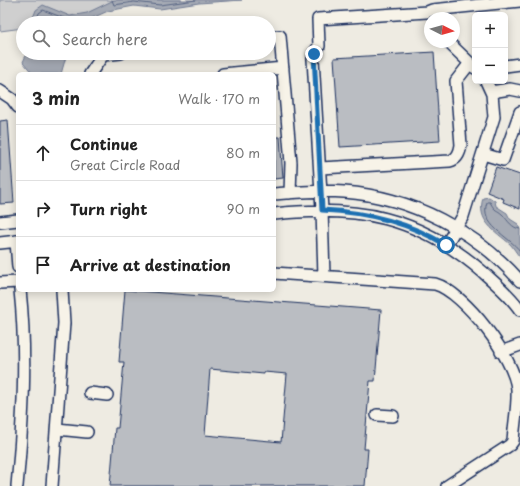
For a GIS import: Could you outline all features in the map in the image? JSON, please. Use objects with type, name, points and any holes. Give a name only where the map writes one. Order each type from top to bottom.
[{"type":"street","points":[[446,12],[520,1]]},
{"type":"street","points":[[324,276],[320,168],[313,58],[319,46],[318,19],[424,12]]},
{"type":"street","points":[[276,36],[280,36],[283,68],[291,163],[290,193]]},
{"type":"street","points":[[320,168],[450,161],[455,159],[460,145],[456,82],[472,65],[454,48]]},
{"type":"street","points":[[91,72],[100,60]]},
{"type":"street","points":[[508,66],[520,64]]},
{"type":"street","points":[[243,72],[283,68]]},
{"type":"street","points":[[446,245],[463,216],[494,117],[491,92],[487,84]]},
{"type":"street","points":[[491,92],[510,89],[520,91]]},
{"type":"street","points":[[0,91],[12,99],[16,104]]},
{"type":"street","points":[[483,154],[503,160],[520,112]]},
{"type":"street","points":[[276,194],[321,191],[357,194],[411,206],[434,215],[491,252],[520,281]]},
{"type":"street","points":[[276,214],[322,210],[358,213],[396,222],[416,229],[446,245],[469,260],[507,293],[520,310]]},
{"type":"street","points":[[0,222],[16,220]]},
{"type":"street","points":[[0,243],[16,241]]},
{"type":"street","points":[[276,273],[412,282],[442,286],[459,298],[476,315],[508,363],[517,388],[513,441],[510,445],[447,486]]},
{"type":"street","points":[[0,284],[16,282]]},
{"type":"street","points":[[17,486],[24,392],[23,315],[20,292]]},
{"type":"street","points":[[52,486],[64,323],[62,292]]},
{"type":"street","points":[[501,352],[520,345]]},
{"type":"street","points":[[90,394],[107,395]]},
{"type":"street","points":[[376,415],[393,416]]},
{"type":"street","points":[[57,429],[87,432]]},
{"type":"shaded area","points":[[0,0],[131,0],[86,16],[16,16],[16,29],[0,31]]},
{"type":"water","points":[[114,0],[242,0],[199,3],[160,9],[134,6],[108,11],[97,16],[70,16],[87,13]]},
{"type":"water","points":[[43,5],[70,16],[34,16],[36,10]]},
{"type":"water","points":[[24,60],[65,60],[62,72],[31,72],[23,62]]},
{"type":"water","points":[[489,197],[495,201],[496,206],[507,213],[510,219],[518,224],[520,230],[520,257],[510,244],[488,225],[482,213],[482,206],[483,198]]},
{"type":"building","points":[[434,52],[440,141],[340,147],[334,58]]},
{"type":"building","points":[[8,120],[14,203],[0,204],[0,121]]},
{"type":"building","points":[[276,137],[280,137],[283,178],[276,179]]},
{"type":"building","points":[[496,167],[520,175],[520,209],[503,202],[504,199],[487,192]]},
{"type":"building","points":[[125,292],[151,292],[381,310],[375,381],[370,381],[364,449],[368,449],[365,486],[110,486],[115,428],[118,428],[124,362],[119,362]],"holes":[[[210,369],[264,374],[264,372],[287,374],[281,442],[205,435]]]},
{"type":"route","points":[[314,54],[313,58],[322,210],[358,213],[396,222],[434,237],[446,245]]}]
